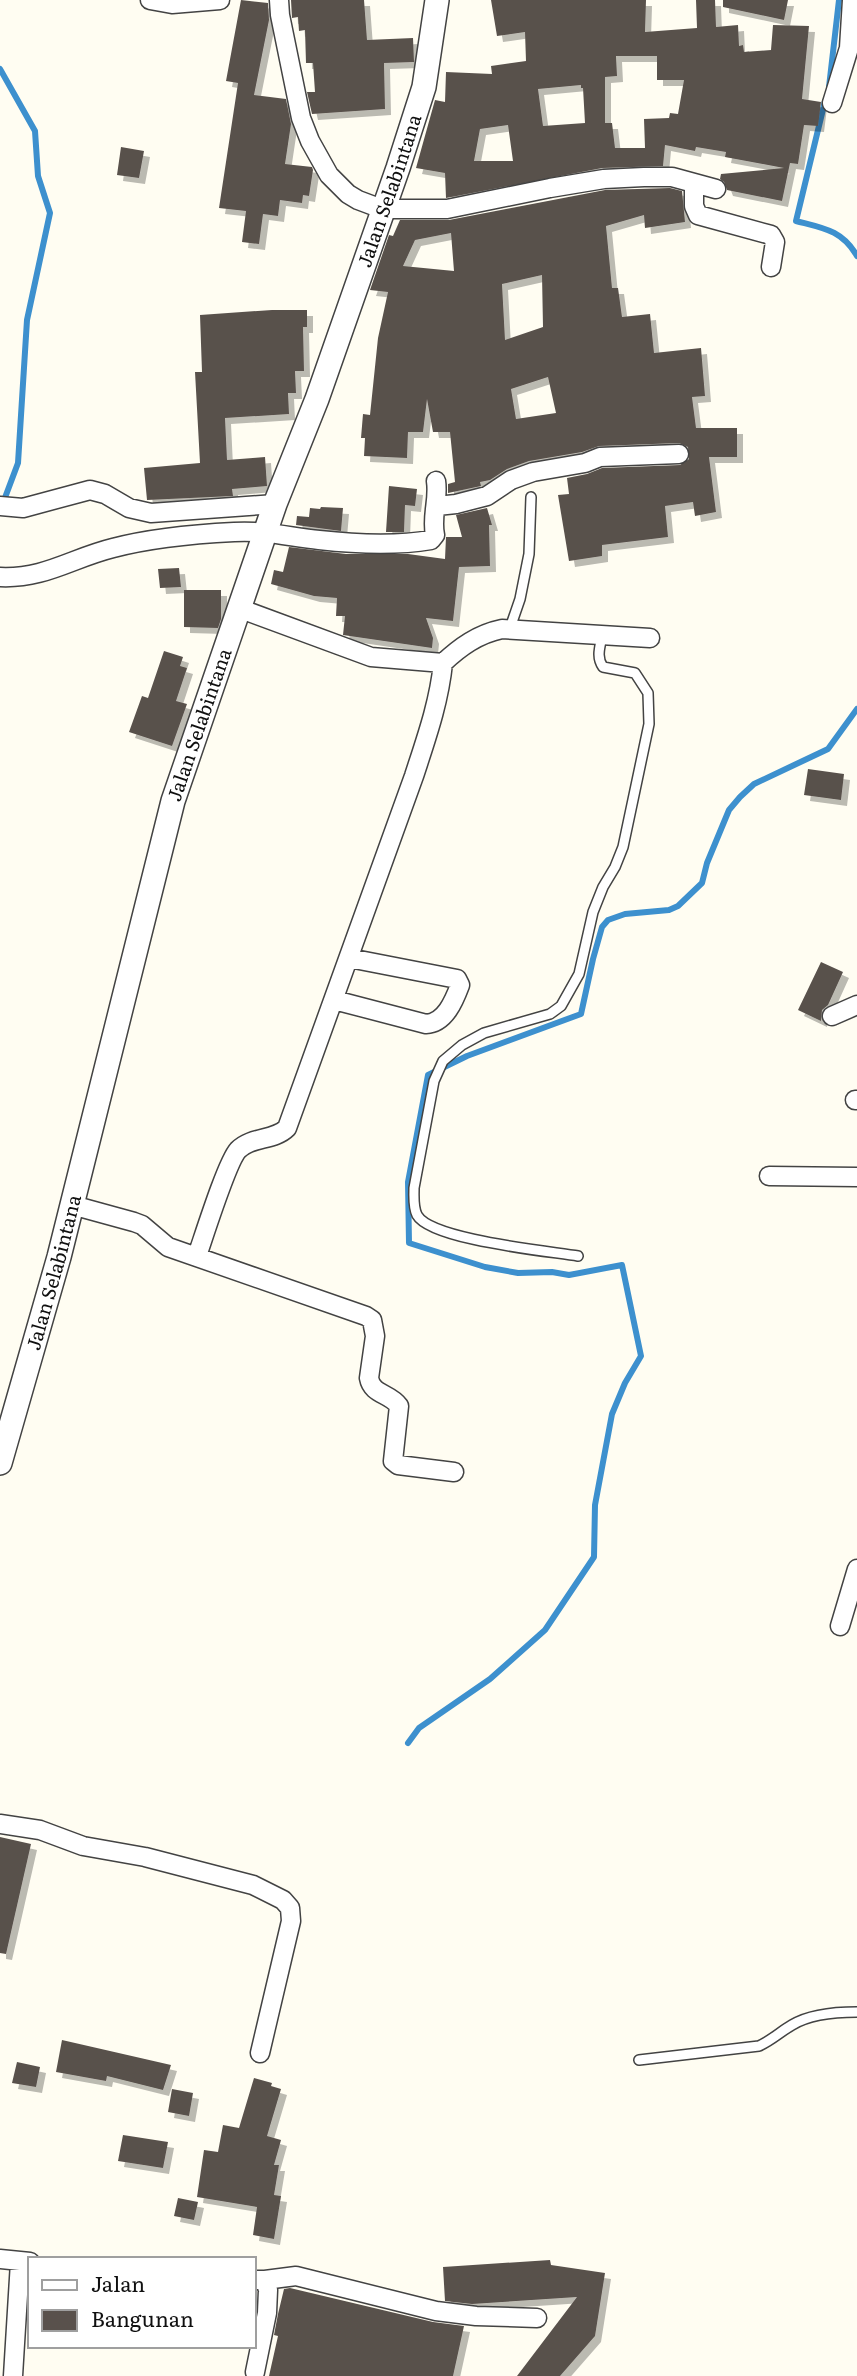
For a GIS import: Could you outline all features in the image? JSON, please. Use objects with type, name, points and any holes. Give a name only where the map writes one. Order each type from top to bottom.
[{"type":"street","points":[[150,0],[172,4],[220,0]]},
{"type":"street","points":[[279,0],[302,118],[310,141],[338,185],[348,194],[382,209],[447,209],[604,179],[672,177],[716,189]]},
{"type":"street","name":"Jalan Selabintana","points":[[0,1463],[72,1205],[173,802],[211,687],[241,609],[265,532],[317,398],[424,87],[437,0]]},
{"type":"street","points":[[832,103],[849,48],[852,0]]},
{"type":"street","points":[[694,185],[694,206],[698,215],[771,235],[775,242],[771,267]]},
{"type":"street","points":[[437,506],[483,497],[521,476],[600,457],[679,454]]},
{"type":"street","points":[[0,577],[39,574],[109,548],[128,544],[235,532],[265,532],[332,541],[372,543],[430,540],[435,535],[433,519],[439,494],[436,481]]},
{"type":"street","points":[[0,506],[23,508],[90,490],[105,494],[129,508],[150,513],[275,504]]},
{"type":"street","points":[[241,609],[371,657],[443,663]]},
{"type":"street","points":[[197,1256],[237,1151],[257,1140],[282,1133],[286,1128],[431,725],[443,663],[481,636],[510,628],[650,638]]},
{"type":"street","points":[[334,1000],[434,1024],[441,1020],[460,985],[457,979],[349,958]]},
{"type":"street","points":[[832,1016],[857,1005]]},
{"type":"street","points":[[769,1176],[857,1177]]},
{"type":"street","points":[[72,1205],[142,1225],[168,1247],[358,1312],[372,1320],[375,1336],[370,1384],[373,1389],[393,1398],[399,1406],[393,1461],[398,1465],[454,1472]]},
{"type":"street","points":[[840,1626],[857,1569]]},
{"type":"street","points":[[0,1824],[40,1830],[83,1846],[145,1857],[253,1885],[283,1900],[290,1908],[291,1922],[260,2053]]},
{"type":"street","points":[[0,2259],[25,2262],[13,2376]]},
{"type":"street","points":[[259,2280],[296,2276],[436,2311],[476,2316],[537,2318]]},
{"type":"street","points":[[255,2372],[267,2313],[268,2290],[259,2280]]},
{"type":"lane","points":[[510,628],[520,599],[529,554],[531,497]]},
{"type":"lane","points":[[578,1256],[453,1236],[430,1226],[418,1217],[414,1205],[414,1188],[434,1081],[443,1060],[461,1045],[484,1033],[550,1014],[561,1006],[579,974],[593,912],[623,846],[649,724],[648,693],[635,673],[603,667],[599,661],[602,636]]},
{"type":"lane","points":[[639,2060],[759,2046],[773,2040],[793,2025],[815,2016],[857,2012]]},
{"type":"building","points":[[241,0],[268,3],[269,20],[254,95],[286,99],[291,124],[285,164],[312,167],[313,170],[309,196],[303,195],[302,203],[280,200],[278,216],[263,214],[259,244],[242,242],[246,211],[219,208],[238,83],[226,81]]},
{"type":"building","points":[[291,0],[364,0],[367,40],[413,38],[414,62],[384,63],[385,109],[312,114],[307,92],[315,92],[313,63],[306,63],[305,30],[299,31],[298,17],[292,18]]},
{"type":"building","points":[[491,0],[646,0],[645,32],[697,28],[696,0],[715,0],[716,27],[738,25],[739,46],[743,45],[744,52],[771,50],[773,25],[809,26],[802,99],[821,102],[818,126],[804,125],[798,164],[790,163],[782,201],[727,190],[720,179],[721,174],[784,168],[725,157],[726,152],[696,147],[695,151],[665,145],[663,166],[602,168],[446,198],[445,173],[416,168],[435,100],[445,102],[446,72],[492,74],[491,66],[526,61],[525,32],[497,36]],"holes":[[[616,56],[657,56],[657,80],[684,80],[678,114],[670,113],[669,118],[644,119],[645,148],[615,148],[612,123],[605,123],[605,77],[617,76]],[[581,85],[585,123],[543,126],[538,89]],[[508,125],[513,161],[474,161],[480,129]]]},
{"type":"building","points":[[723,0],[788,0],[784,20],[723,7]]},
{"type":"building","points":[[121,147],[144,151],[139,178],[117,175]]},
{"type":"building","points":[[670,188],[682,191],[685,222],[645,228],[644,215],[606,226],[612,288],[618,288],[622,317],[650,314],[654,353],[701,348],[705,396],[692,397],[696,428],[737,428],[737,457],[709,457],[716,512],[695,516],[693,502],[665,506],[668,537],[602,545],[602,556],[569,561],[558,495],[569,494],[567,478],[602,468],[680,465],[689,459],[688,447],[679,443],[599,446],[582,452],[529,461],[507,469],[490,480],[480,482],[481,486],[448,493],[448,484],[455,482],[450,432],[433,432],[427,399],[423,432],[408,432],[407,458],[364,456],[365,438],[361,438],[363,414],[370,415],[378,338],[388,292],[370,290],[389,235],[393,236],[400,220],[449,220],[605,190]],"holes":[[[451,233],[454,271],[403,266],[415,240]],[[542,275],[543,327],[505,340],[502,284]],[[548,377],[556,413],[516,419],[511,389]]]},
{"type":"building","points":[[307,310],[307,327],[303,327],[304,371],[295,371],[296,393],[288,393],[289,414],[225,418],[227,460],[265,457],[267,486],[232,489],[233,496],[147,500],[144,468],[200,463],[195,372],[202,372],[200,315]]},
{"type":"building","points":[[389,486],[417,489],[415,506],[405,505],[404,532],[386,532]]},
{"type":"building","points":[[310,508],[343,508],[341,531],[296,525],[297,516],[309,517]]},
{"type":"building","points":[[487,508],[492,525],[489,525],[490,566],[459,567],[453,621],[426,618],[433,638],[432,648],[343,635],[345,616],[336,616],[337,598],[314,596],[271,584],[274,570],[283,572],[289,547],[346,554],[408,554],[445,559],[446,537],[462,537],[456,515]]},
{"type":"building","points":[[179,568],[181,587],[160,588],[158,569]]},
{"type":"building","points":[[184,590],[221,590],[221,619],[218,628],[184,627]]},
{"type":"building","points":[[164,651],[183,657],[180,666],[187,668],[176,701],[187,704],[172,746],[129,732],[142,696],[148,698]]},
{"type":"building","points":[[808,769],[844,774],[841,800],[804,795]]},
{"type":"building","points":[[821,962],[843,972],[828,1005],[822,1010],[821,1021],[798,1010]]},
{"type":"building","points":[[0,1837],[31,1844],[6,1954],[0,1953]]},
{"type":"building","points":[[62,2040],[171,2065],[163,2090],[107,2076],[106,2081],[56,2072]]},
{"type":"building","points":[[17,2062],[40,2067],[36,2087],[12,2083]]},
{"type":"building","points":[[254,2078],[272,2083],[271,2086],[281,2089],[267,2136],[281,2140],[274,2165],[279,2165],[274,2195],[281,2196],[274,2239],[253,2235],[257,2207],[197,2197],[204,2150],[218,2152],[223,2125],[239,2128]]},
{"type":"building","points":[[172,2089],[193,2093],[189,2116],[168,2112]]},
{"type":"building","points":[[123,2135],[168,2142],[163,2168],[118,2161]]},
{"type":"building","points":[[178,2198],[198,2202],[194,2220],[174,2216]]},
{"type":"building","points":[[550,2260],[551,2265],[605,2273],[595,2336],[560,2376],[517,2376],[577,2297],[472,2304],[445,2301],[443,2267]]},
{"type":"building","points":[[290,2288],[433,2322],[464,2326],[453,2376],[269,2376],[278,2336],[274,2335],[278,2314],[284,2289]]},
{"type":"waterway","points":[[829,87],[839,0]]},
{"type":"waterway","points":[[0,69],[35,131],[38,176],[50,213],[27,320],[18,463],[3,503]]},
{"type":"waterway","points":[[825,101],[796,221],[838,235],[857,256]]},
{"type":"waterway","points":[[408,1743],[419,1728],[490,1679],[545,1630],[594,1557],[595,1505],[612,1414],[625,1383],[641,1356],[622,1265],[569,1275],[552,1272],[518,1273],[485,1267],[409,1243],[408,1182],[428,1075],[467,1056],[581,1014],[602,927],[608,920],[625,914],[669,910],[678,906],[702,883],[707,863],[729,810],[740,797],[754,784],[828,749],[857,709]]}]
